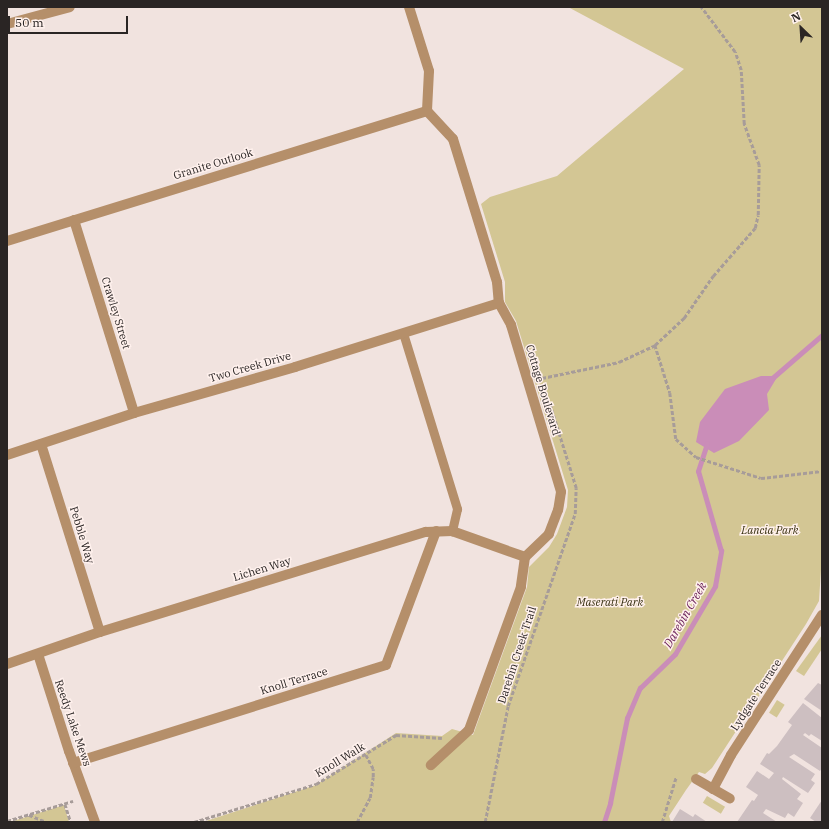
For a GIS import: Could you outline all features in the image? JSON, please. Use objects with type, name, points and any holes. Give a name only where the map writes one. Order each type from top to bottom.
[{"type":"street","points":[[7,24],[70,7]]},
{"type":"street","points":[[409,7],[429,72],[427,111]]},
{"type":"street","name":"Granite Outlook","points":[[7,241],[427,111]]},
{"type":"street","name":"Cottage Boulevard","points":[[427,111],[453,139],[497,282],[499,303],[511,325],[561,492],[558,510],[549,534],[525,557]]},
{"type":"street","name":"Crawley Street","points":[[74,220],[134,413]]},
{"type":"street","name":"Two Creek Drive","points":[[7,455],[134,413],[499,303]]},
{"type":"street","name":"Pebble Way","points":[[41,444],[100,632]]},
{"type":"street","name":"Lichen Way","points":[[7,664],[100,632],[413,535],[436,531],[452,531],[525,557]]},
{"type":"street","name":"Knoll Terrace","points":[[73,763],[386,665],[436,531]]},
{"type":"street","points":[[431,765],[469,730],[521,587],[525,557]]},
{"type":"street","name":"Lydgate Terrace","points":[[713,789],[732,753],[822,617]]},
{"type":"street","name":"Reedy Lake Mews","points":[[38,654],[73,763],[88,797],[95,822]]},
{"type":"street","points":[[696,779],[730,799]]},
{"type":"lane","points":[[403,333],[457,509],[452,531]]},
{"type":"path","points":[[542,378],[619,362],[655,345],[684,318],[713,276],[754,228],[758,215],[759,165],[744,124],[740,65],[735,52],[701,7]]},
{"type":"path","points":[[655,345],[670,393],[676,439],[696,457],[761,478],[822,471]]},
{"type":"path","name":"Darebin Creek Trail","points":[[485,822],[508,706],[565,542]]},
{"type":"path","name":"Knoll Walk","points":[[194,822],[316,784],[396,735],[443,738],[448,735]]},
{"type":"path","points":[[357,822],[370,798],[373,777],[373,770],[365,754]]},
{"type":"path","points":[[662,822],[676,777]]},
{"type":"path","points":[[7,821],[88,797]]},
{"type":"path","points":[[65,804],[70,822]]},
{"type":"path","points":[[27,815],[46,822]]},
{"type":"green space","points":[[568,7],[822,7],[822,554],[819,601],[806,624],[712,768],[705,774],[699,772],[686,790],[669,816],[671,822],[203,822],[316,785],[396,733],[442,736],[452,729],[473,735],[527,587],[529,567],[549,547],[557,534],[567,507],[568,490],[516,321],[505,302],[505,282],[481,204],[490,197],[557,176],[684,69]]},
{"type":"green space","points":[[822,635],[822,649],[804,676],[796,671]]},
{"type":"green space","points":[[777,700],[785,705],[777,717],[769,713]]},
{"type":"green space","points":[[707,796],[725,807],[721,814],[703,803]]},
{"type":"green space","points":[[64,805],[69,822],[10,822]]},
{"type":"shaded area","points":[[761,376],[775,376],[776,379],[767,394],[769,410],[739,441],[714,453],[696,442],[700,422],[725,389]]},
{"type":"building","points":[[818,683],[822,685],[822,711],[804,699]]},
{"type":"building","points":[[803,703],[822,718],[822,741],[811,734],[809,736],[805,733],[803,735],[822,748],[822,768],[820,771],[794,754],[789,757],[815,774],[811,780],[815,783],[808,793],[783,777],[782,779],[801,794],[797,799],[803,803],[794,817],[788,813],[785,818],[766,809],[763,813],[777,822],[737,822],[752,800],[754,801],[758,795],[746,787],[757,771],[769,779],[774,773],[760,764],[767,753],[769,754],[777,746],[792,725],[788,722]]},
{"type":"building","points":[[822,800],[822,822],[816,822],[810,818]]},
{"type":"building","points":[[680,809],[693,817],[695,814],[707,822],[672,822]]},
{"type":"waterway","name":"Darebin Creek","points":[[770,380],[822,335]]},
{"type":"waterway","name":"Darebin Creek","points":[[604,822],[610,803],[627,718],[640,688],[675,654],[715,586],[721,551],[698,471],[707,443]]},
{"type":"park label","name":"Lancia Park","points":[[770,530]]},
{"type":"park label","name":"Maserati Park","points":[[610,602]]}]
